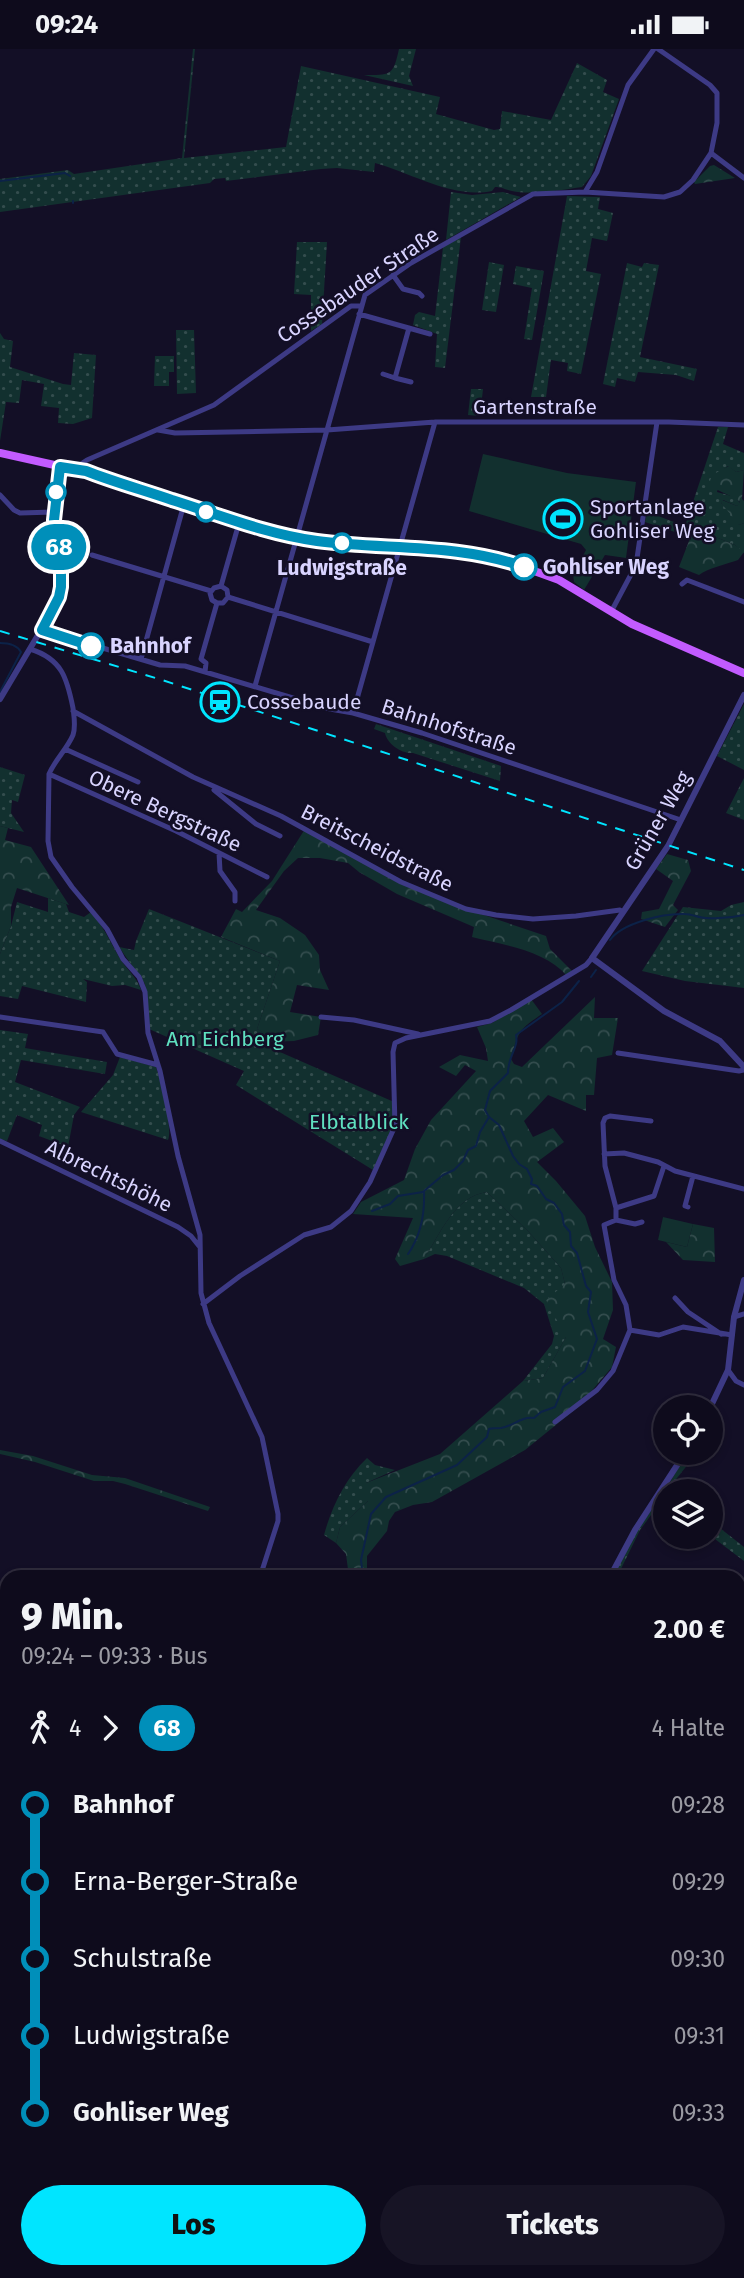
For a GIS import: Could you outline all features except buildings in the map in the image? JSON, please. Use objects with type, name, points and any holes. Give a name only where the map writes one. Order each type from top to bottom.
[{"type":"main road","points":[[0,453],[79,470],[239,523],[296,538],[400,546],[501,559],[559,580],[632,624],[744,673]]},
{"type":"street","points":[[585,193],[597,172],[628,85],[656,49],[714,88],[717,123],[711,153],[744,178]]},
{"type":"street","name":"Cossebauder Straße","points":[[79,470],[81,464],[87,460],[214,405],[351,306],[361,306],[365,295],[393,275],[533,194],[585,193],[670,197],[680,193],[693,180],[711,153]]},
{"type":"street","points":[[393,275],[403,289],[422,296]]},
{"type":"street","points":[[255,686],[361,306]]},
{"type":"street","points":[[359,314],[430,334]]},
{"type":"street","points":[[396,378],[409,328]]},
{"type":"street","points":[[383,375],[411,382]]},
{"type":"street","points":[[352,713],[435,422]]},
{"type":"street","name":"Gartenstraße","points":[[158,430],[175,433],[327,429],[435,422],[657,422],[744,425]]},
{"type":"street","points":[[611,612],[636,565],[657,422]]},
{"type":"street","points":[[0,699],[59,597],[61,559],[54,512],[60,467]]},
{"type":"street","points":[[0,495],[20,513],[54,512]]},
{"type":"street","points":[[141,659],[184,504]]},
{"type":"street","points":[[222,586],[239,523]]},
{"type":"street","points":[[92,555],[211,591]]},
{"type":"street","points":[[682,584],[687,580],[744,602]]},
{"type":"street","points":[[222,586],[227,590],[228,597],[223,603],[217,603],[211,599],[211,591],[222,586]]},
{"type":"street","points":[[228,597],[373,642]]},
{"type":"street","points":[[201,659],[217,603]]},
{"type":"street","name":"Bahnhofstraße","points":[[42,630],[163,665],[205,671],[330,709],[422,733],[681,820]]},
{"type":"street","points":[[33,645],[66,676],[73,711],[74,732],[50,773],[48,850],[60,872],[100,920],[123,959],[139,977],[146,995],[148,1028],[200,1235],[203,1304],[209,1323],[262,1437],[278,1514],[262,1570]]},
{"type":"street","points":[[192,668],[197,659],[201,659]]},
{"type":"street","points":[[201,659],[206,663],[205,671]]},
{"type":"street","name":"Grüner Weg","points":[[593,958],[668,846],[744,695]]},
{"type":"street","name":"Breitscheidstraße","points":[[73,711],[206,783],[281,816],[401,882],[466,909],[533,919],[620,910],[623,912]]},
{"type":"street","points":[[65,749],[138,782]]},
{"type":"street","name":"Obere Bergstraße","points":[[50,773],[267,877]]},
{"type":"street","name":"Breitscheidstraße","points":[[206,783],[256,824],[280,836]]},
{"type":"street","points":[[219,853],[220,870],[235,892],[235,901]]},
{"type":"street","points":[[203,1304],[304,1234],[331,1227],[351,1211],[370,1182],[395,1126],[394,1046],[400,1040],[490,1021],[586,965],[593,958],[673,1017],[720,1041],[744,1068],[739,1071],[618,1053]]},
{"type":"street","points":[[0,1017],[103,1032],[117,1055],[158,1065]]},
{"type":"street","points":[[321,1017],[354,1020],[421,1034]]},
{"type":"street","points":[[616,1220],[616,1208],[606,1174],[603,1123],[605,1118],[615,1116],[651,1121]]},
{"type":"street","name":"Albrechtshöhe","points":[[0,1141],[178,1227],[199,1246]]},
{"type":"street","points":[[604,1154],[624,1153],[658,1162],[675,1171],[744,1189]]},
{"type":"street","points":[[616,1208],[654,1196],[664,1166]]},
{"type":"street","points":[[688,1207],[685,1206],[693,1176]]},
{"type":"street","points":[[555,1422],[597,1389],[613,1371],[631,1330],[626,1305],[614,1280],[604,1225],[616,1220],[635,1224],[642,1222]]},
{"type":"street","points":[[717,1395],[728,1370],[734,1317],[744,1280]]},
{"type":"street","points":[[675,1298],[684,1319],[720,1334],[732,1335]]},
{"type":"street","points":[[734,1317],[744,1314]]},
{"type":"street","points":[[631,1330],[659,1335],[684,1319]]},
{"type":"street","points":[[684,1319],[720,1334]]},
{"type":"street","points":[[728,1370],[736,1381]]},
{"type":"street","points":[[725,1381],[736,1381],[744,1385]]},
{"type":"street","points":[[614,1570],[635,1530],[677,1465]]},
{"type":"green space","points":[[193,49],[184,158],[286,147],[301,66],[440,97],[436,114],[494,130],[500,129],[502,111],[551,120],[577,63],[607,80],[603,92],[619,99],[591,176],[582,187],[520,192],[495,187],[492,191],[477,193],[432,184],[375,163],[374,172],[337,168],[226,181],[225,178],[214,179],[210,183],[0,212],[0,179],[68,170],[74,174],[182,158]]},
{"type":"green space","points":[[399,49],[416,49],[409,76],[413,86],[364,75],[389,72],[395,64]]},
{"type":"green space","points":[[714,165],[735,178],[695,184],[710,166]]},
{"type":"green space","points":[[451,192],[472,195],[503,192],[521,197],[446,240]]},
{"type":"green space","points":[[567,196],[600,197],[598,209],[613,213],[607,241],[592,238],[586,271],[601,274],[581,374],[567,371],[568,363],[551,360],[546,397],[531,397]]},
{"type":"green space","points":[[461,237],[445,368],[435,367],[437,334],[413,325],[415,315],[419,312],[435,316],[443,247]]},
{"type":"green space","points":[[297,242],[327,242],[322,324],[311,331],[311,295],[294,294]]},
{"type":"green space","points":[[489,262],[504,265],[496,312],[482,310]]},
{"type":"green space","points":[[627,263],[642,267],[644,263],[659,265],[640,357],[697,369],[694,381],[676,375],[638,372],[635,382],[617,378],[615,387],[603,384]]},
{"type":"green space","points":[[516,266],[544,271],[532,340],[524,339],[532,288],[513,284]]},
{"type":"green space","points":[[176,330],[194,330],[196,393],[177,394]]},
{"type":"green space","points":[[0,333],[4,339],[13,341],[10,367],[63,384],[71,385],[74,353],[96,355],[92,418],[73,424],[58,423],[59,408],[41,406],[44,384],[22,380],[19,403],[6,402],[0,441]]},
{"type":"green space","points":[[155,356],[174,356],[174,372],[169,372],[169,386],[154,386]]},
{"type":"green space","points":[[471,389],[483,389],[480,416],[468,415]]},
{"type":"green space","points":[[718,427],[728,427],[723,444],[744,453],[744,470],[736,472],[728,466],[723,470],[717,492],[735,497],[740,503],[737,506],[723,500],[721,503],[739,525],[744,523],[744,553],[735,545],[694,528],[691,534],[683,531],[681,534],[645,522],[647,512],[685,526]]},
{"type":"green space","name":"Sportanlage Gohliser Weg","points":[[483,454],[567,473],[636,482],[626,558],[605,555],[584,590],[574,582],[573,575],[586,550],[581,544],[469,511]]},
{"type":"green space","points":[[729,466],[736,472],[744,470],[744,523],[739,525],[730,520],[732,516],[721,503],[722,500],[737,506],[740,502],[709,484],[712,475]]},
{"type":"green space","points":[[694,528],[735,545],[744,552],[738,560],[699,575],[679,567]]},
{"type":"green space","points":[[744,704],[744,770],[717,756]]},
{"type":"green space","points":[[376,724],[501,766],[500,781],[400,750],[389,741],[385,733],[374,729]]},
{"type":"green space","points":[[0,767],[25,775],[18,802],[12,800],[11,813],[24,832],[0,826]]},
{"type":"green space","points":[[744,778],[744,820],[726,813]]},
{"type":"green space","points":[[0,826],[8,828],[5,840],[31,847],[69,905],[17,888],[11,907],[11,926],[0,954]]},
{"type":"green space","points":[[305,829],[373,867],[466,909],[546,936],[550,949],[573,972],[567,976],[558,967],[535,954],[472,937],[474,927],[397,894],[348,863],[320,858],[298,858],[284,871],[256,910],[280,918],[305,935],[319,955],[320,970],[329,990],[297,985],[290,1012],[321,1017],[318,1035],[294,1041],[265,1042],[266,1034],[257,1029],[280,961],[221,937],[236,909],[242,912],[272,881]]},
{"type":"green space","points":[[667,854],[688,860],[691,871],[673,905],[678,910],[665,927],[641,919],[642,912],[659,909],[673,881],[656,869]]},
{"type":"green space","points":[[48,898],[66,904],[69,912],[84,917],[91,912],[141,990],[83,979],[87,982],[86,1002],[22,986],[18,999],[0,996],[0,954],[17,902],[48,912]]},
{"type":"green space","points":[[744,902],[744,988],[685,981],[642,971],[683,907],[721,911]]},
{"type":"green space","points":[[149,909],[280,961],[257,1029],[267,1034],[264,1045],[394,1102],[393,1126],[373,1170],[236,1085],[244,1071],[149,1029],[145,984],[119,947],[134,950]]},
{"type":"green space","points":[[595,997],[594,1018],[618,1018],[612,1055],[597,1058],[594,1095],[586,1095],[586,1111],[548,1095],[524,1121],[533,1137],[553,1128],[564,1142],[537,1162],[585,1216],[595,1247],[612,1282],[613,1310],[603,1339],[616,1347],[612,1367],[578,1407],[525,1450],[432,1502],[395,1512],[387,1531],[367,1556],[367,1570],[348,1570],[346,1554],[336,1543],[340,1527],[368,1501],[360,1493],[366,1483],[440,1454],[523,1381],[543,1378],[566,1337],[546,1300],[565,1284],[561,1268],[528,1231],[487,1192],[476,1195],[457,1208],[424,1259],[400,1266],[395,1259],[413,1218],[353,1214],[361,1202],[404,1180],[415,1149],[431,1120],[476,1071],[465,1065],[456,1076],[439,1067],[460,1055],[488,1061],[477,1027],[492,1023],[531,999],[542,1014],[523,1028],[518,1037],[511,1059],[514,1064],[522,1067]]},
{"type":"green space","points":[[0,1030],[28,1034],[25,1048],[107,1062],[105,1074],[21,1060],[15,1082],[80,1107],[74,1115],[68,1147],[39,1136],[42,1125],[17,1115],[7,1141],[0,1139]]},
{"type":"green space","points":[[120,1057],[156,1067],[168,1115],[168,1140],[81,1112],[113,1075]]},
{"type":"green space","points":[[487,1192],[528,1231],[561,1268],[565,1284],[566,1337],[543,1378],[523,1381],[552,1344],[554,1336],[544,1304],[524,1288],[447,1256],[435,1254],[424,1259],[457,1208],[476,1195]]},
{"type":"green space","points":[[663,1217],[693,1224],[687,1247],[658,1240]]},
{"type":"green space","points":[[693,1224],[714,1228],[715,1262],[683,1260],[666,1242],[687,1247]]},
{"type":"green space","points":[[0,1450],[33,1456],[92,1475],[125,1478],[210,1507],[208,1511],[125,1484],[94,1481],[0,1454]]},
{"type":"green space","points":[[367,1458],[375,1465],[395,1470],[366,1483],[369,1500],[340,1527],[336,1543],[324,1535],[331,1514],[340,1493]]},
{"type":"green space","points":[[680,1465],[687,1465],[676,1479],[672,1479]]},
{"type":"green space","points":[[653,1508],[653,1512],[640,1530],[620,1570],[616,1570],[625,1555],[633,1537]]},
{"type":"green space","points":[[723,1530],[744,1547],[744,1561],[723,1545]]},
{"type":"waterway","points":[[0,181],[65,173],[70,176]]},
{"type":"waterway","points":[[0,643],[12,645],[21,652],[0,692]]},
{"type":"waterway","points":[[610,940],[633,924],[666,915],[685,914],[703,918],[744,915]]},
{"type":"waterway","points":[[591,977],[596,970]]},
{"type":"waterway","points":[[362,1570],[361,1560],[371,1514],[386,1497],[457,1465],[487,1437],[489,1429],[534,1418],[555,1407],[563,1387],[585,1371],[597,1339],[588,1312],[591,1292],[586,1286],[577,1253],[571,1246],[570,1232],[564,1225],[562,1214],[537,1186],[531,1184],[532,1179],[527,1169],[513,1156],[499,1125],[485,1110],[490,1091],[508,1073],[516,1035],[562,1002],[579,981]]},
{"type":"waterway","points":[[408,1254],[421,1224],[424,1191],[463,1161],[468,1150],[476,1146],[489,1117]]},
{"type":"waterway","points":[[372,1211],[390,1204],[398,1196],[423,1192]]},
{"type":"railway","points":[[0,631],[162,680],[744,870]]},
{"type":"bus line","name":"68","points":[[91,646],[42,630],[59,597],[62,578],[54,520],[60,467],[86,471],[239,523],[296,538],[477,555],[524,567]]},
{"type":"place","name":"Sportanlage Gohliser Weg","points":[[563,519]]},
{"type":"place","name":"Ludwigstraße","points":[[342,543]]},
{"type":"place","name":"Gohliser Weg","points":[[524,567]]},
{"type":"place","name":"Bahnhof","points":[[91,646]]},
{"type":"place","name":"Cossebaude","points":[[220,702]]},
{"type":"park label","name":"Am Eichberg","points":[[225,1039]]},
{"type":"park label","name":"Elbtalblick","points":[[359,1122]]}]
